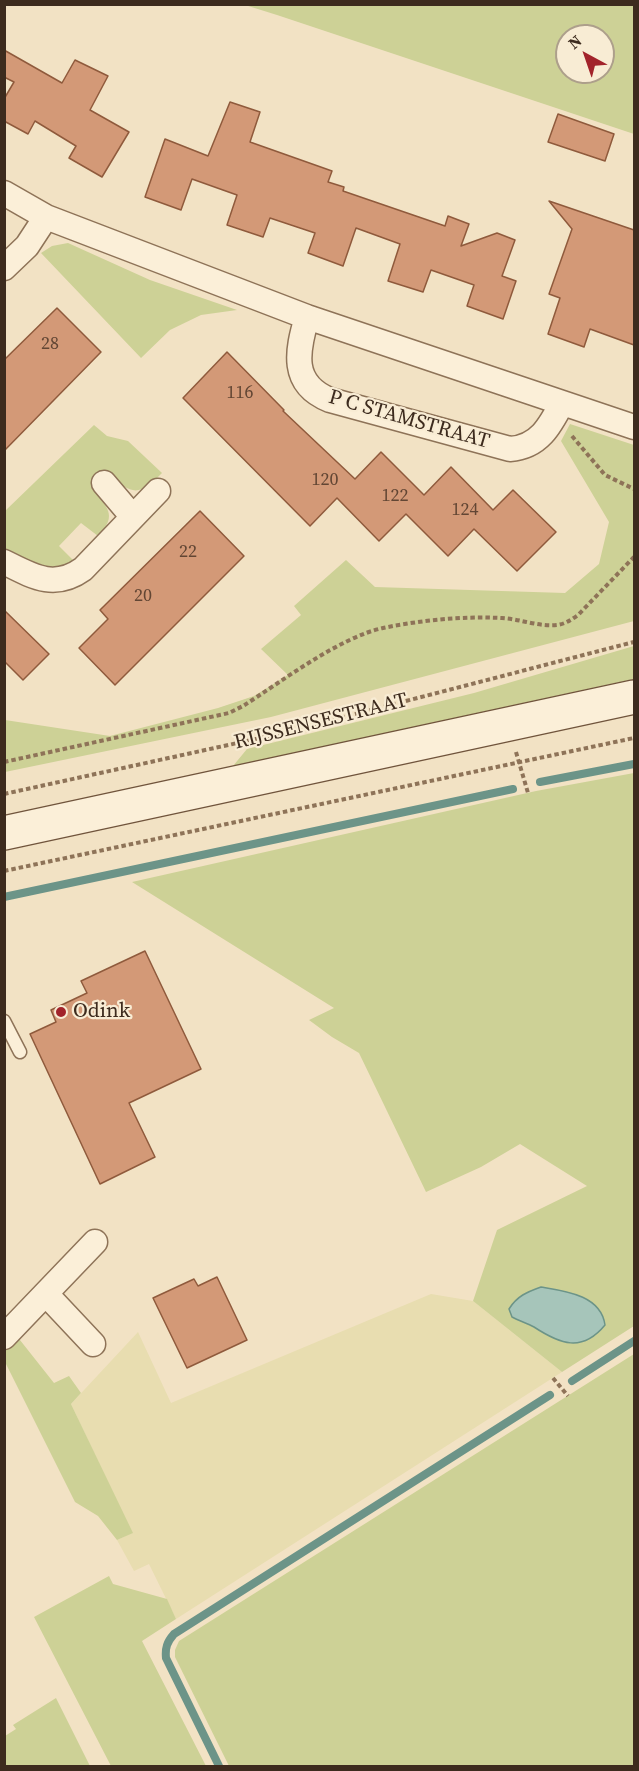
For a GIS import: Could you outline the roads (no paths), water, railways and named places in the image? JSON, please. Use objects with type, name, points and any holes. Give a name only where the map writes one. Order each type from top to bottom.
[{"type":"main road","name":"RIJSSENSESTRAAT","points":[[4,833],[634,697]]},
{"type":"street","points":[[4,193],[46,217],[558,412],[634,427]]},
{"type":"street","points":[[4,268],[27,246],[46,217]]},
{"type":"street","name":"P C STAMSTRAAT","points":[[307,317],[298,351],[300,369],[306,382],[322,397],[510,448],[526,446],[540,438],[558,412]]},
{"type":"street","points":[[104,483],[132,516]]},
{"type":"street","points":[[4,562],[42,578],[60,580],[68,577],[83,569],[158,491]]},
{"type":"street","points":[[4,1337],[95,1242]]},
{"type":"street","points":[[46,1294],[93,1344]]},
{"type":"lane","points":[[4,1021],[20,1052]]},
{"type":"water","points":[[541,1287],[581,1296],[597,1307],[605,1325],[588,1340],[571,1343],[553,1338],[512,1317],[509,1309],[515,1301]]},
{"type":"waterway","points":[[540,782],[634,764]]},
{"type":"waterway","points":[[4,897],[513,789]]},
{"type":"waterway","points":[[572,1381],[634,1341]]},
{"type":"waterway","points":[[219,1766],[166,1658],[167,1645],[174,1634],[550,1395]]},
{"type":"place","name":"Odink","points":[[61,1012]]}]
